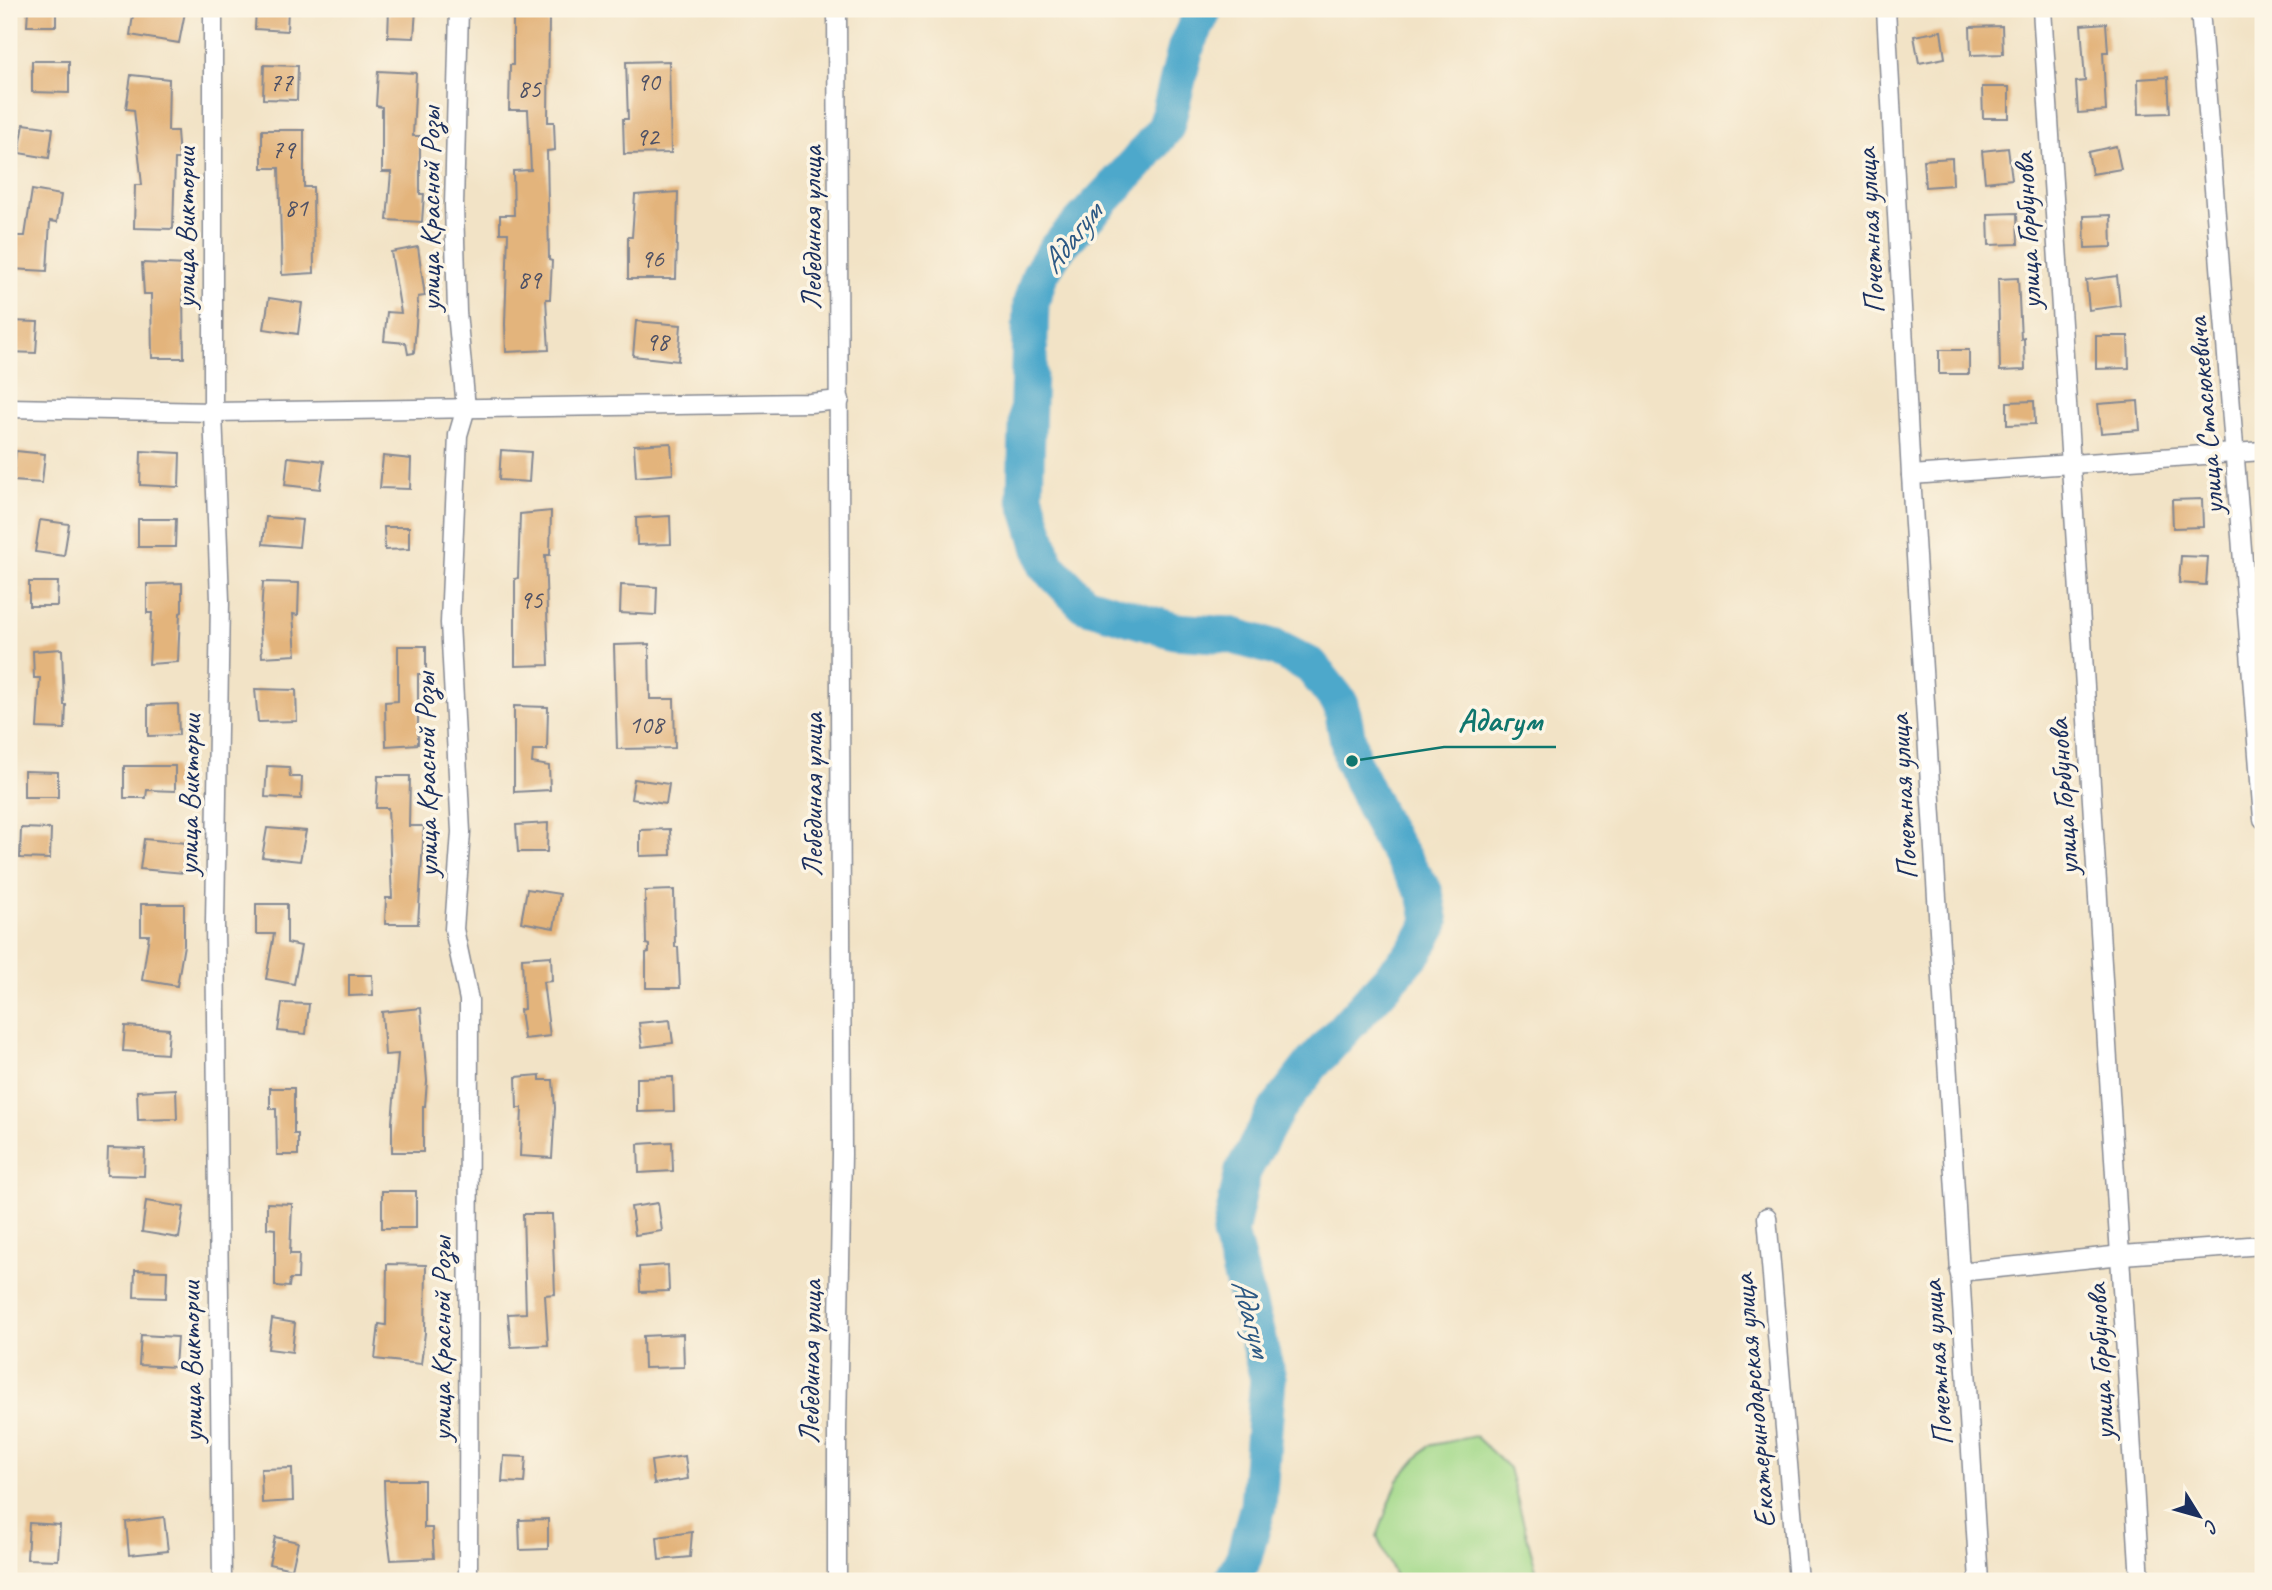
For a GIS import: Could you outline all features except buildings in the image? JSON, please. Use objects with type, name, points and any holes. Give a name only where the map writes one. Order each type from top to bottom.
[{"type":"street","name":"улица Виктории","points":[[213,9],[213,412],[220,600],[215,923],[222,1581]]},
{"type":"street","name":"улица Красной Розы","points":[[459,9],[454,205],[457,312],[466,408],[458,436],[450,623],[461,832],[454,929],[469,1000],[468,1581]]},
{"type":"street","name":"Лебединая улица","points":[[837,9],[841,400],[842,1154],[837,1581]]},
{"type":"street","name":"Почетная улица","points":[[1886,9],[1979,1581]]},
{"type":"street","name":"улица Горбунова","points":[[2042,9],[2068,463],[2122,1255],[2140,1581]]},
{"type":"street","name":"улица Стасюкевича","points":[[2200,9],[2263,819]]},
{"type":"street","points":[[9,408],[213,412],[841,400]]},
{"type":"street","points":[[1912,475],[2263,452]]},
{"type":"street","name":"Екатеринодарская улица","points":[[1767,1217],[1798,1581]]},
{"type":"street","points":[[1959,1272],[2122,1255],[2263,1245]]},
{"type":"green space","points":[[1475,1436],[1509,1468],[1539,1581],[1397,1581],[1377,1537],[1398,1480],[1428,1446]]},
{"type":"waterway","name":"Адагум","points":[[1204,9],[1186,47],[1166,127],[1136,164],[1056,249],[1040,274],[1031,303],[1025,496],[1046,565],[1084,604],[1175,631],[1230,635],[1276,648],[1311,666],[1341,704],[1352,761],[1386,832],[1425,893],[1431,923],[1416,950],[1312,1064],[1277,1109],[1243,1171],[1230,1233],[1268,1378],[1258,1506],[1244,1557],[1232,1581]]},
{"type":"place","name":"Адагум","points":[[1352,761]]}]
